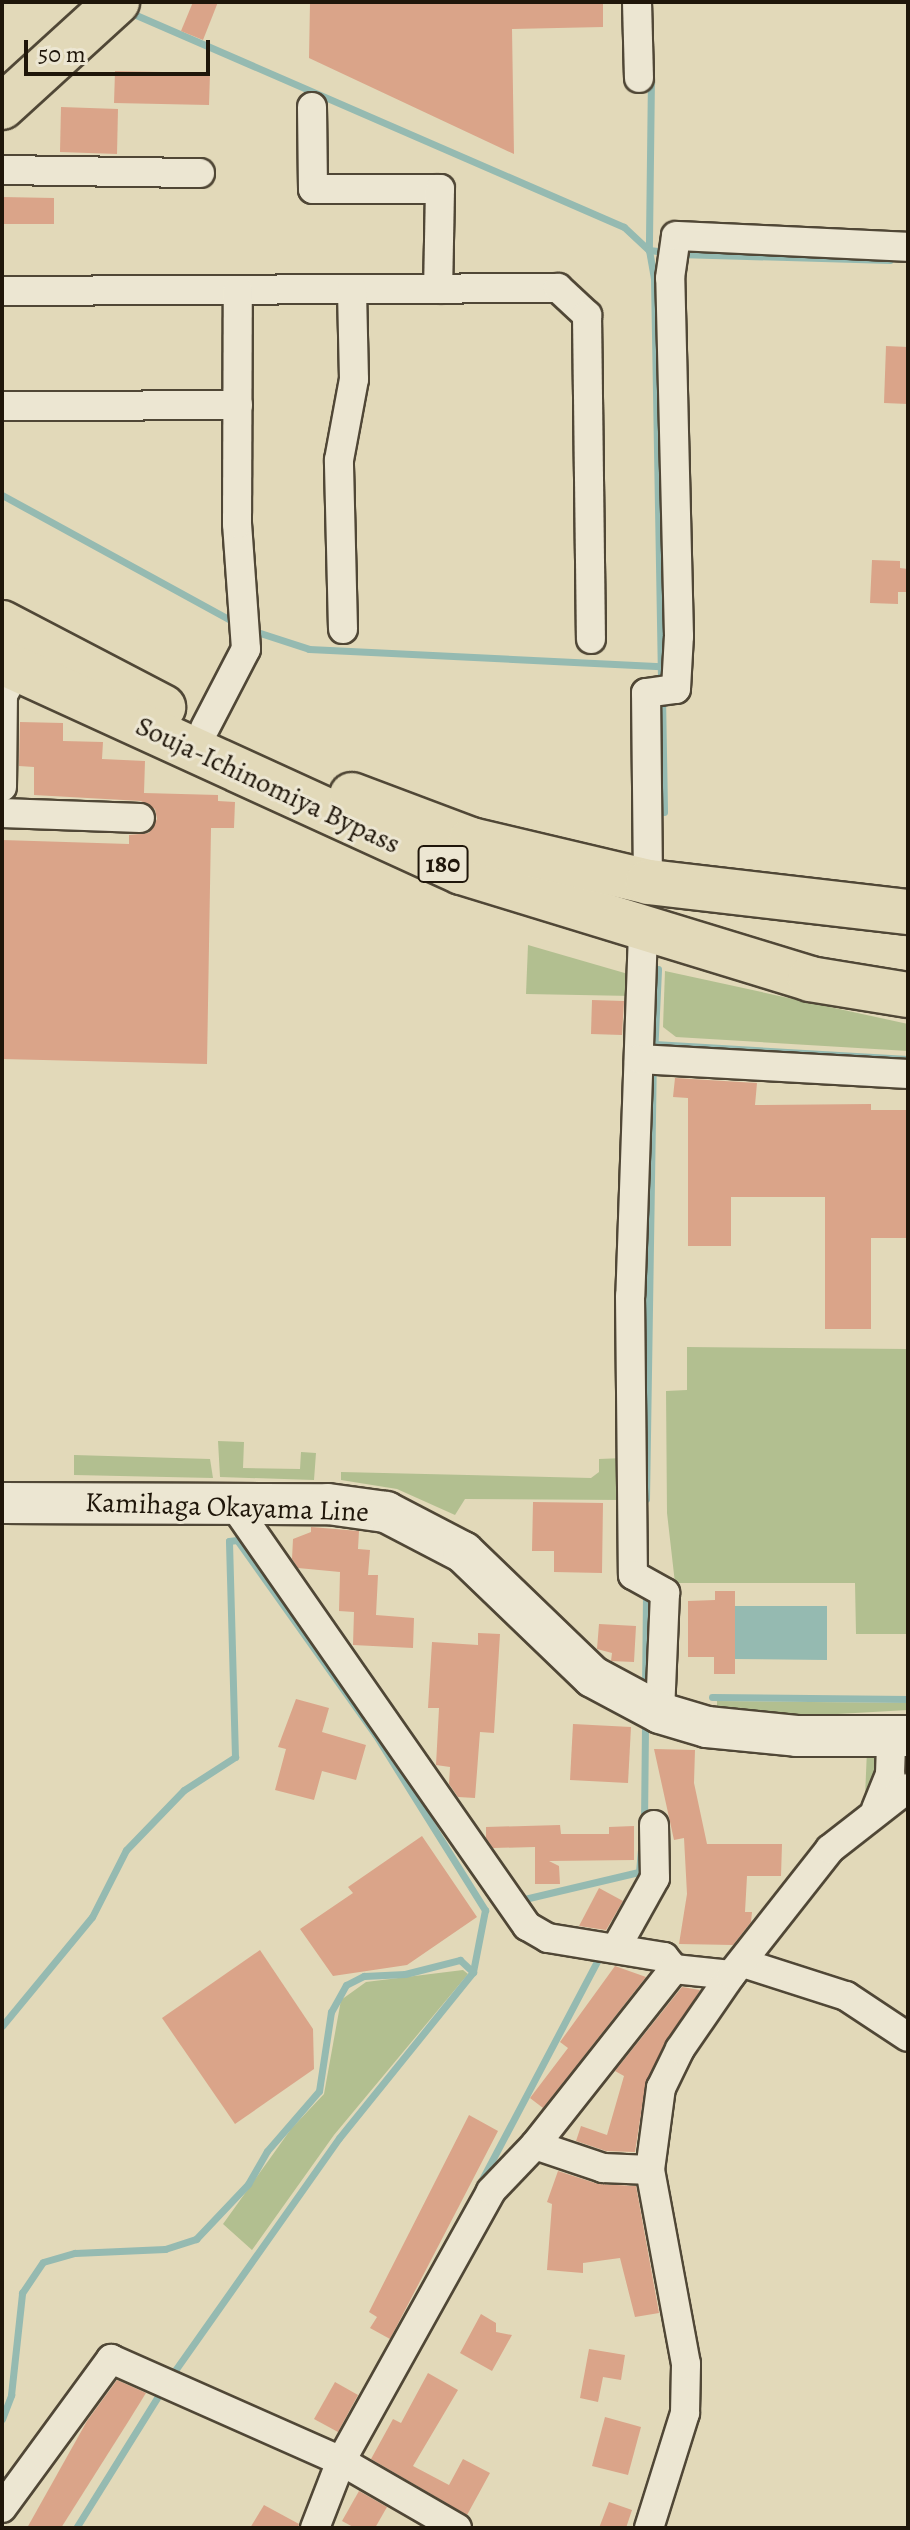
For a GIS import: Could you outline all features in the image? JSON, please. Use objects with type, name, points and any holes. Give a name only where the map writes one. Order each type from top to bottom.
[{"type":"highway","points":[[2,107],[117,2]]},
{"type":"highway","name":"Souja-Ichinomiya Bypass","points":[[2,623],[288,770],[471,840],[648,882],[908,912]]},
{"type":"highway","name":"Souja-Ichinomiya Bypass","points":[[9,666],[461,872],[643,932],[810,979],[908,995]]},
{"type":"main road","name":"Kamihaga Okayama Line","points":[[2,1503],[328,1504],[386,1512],[431,1532],[492,1577],[586,1671],[647,1707],[707,1727],[797,1736],[900,1736]]},
{"type":"street","points":[[637,2],[639,78]]},
{"type":"street","points":[[312,107],[313,189],[440,189],[438,289]]},
{"type":"street","points":[[2,170],[200,173]]},
{"type":"street","points":[[648,882],[646,693],[676,689],[679,636],[670,278],[676,236],[908,247]]},
{"type":"street","points":[[2,291],[558,288],[587,315],[591,639]]},
{"type":"street","points":[[343,629],[339,460],[354,379],[352,289]]},
{"type":"street","points":[[205,728],[246,649],[237,524],[238,290]]},
{"type":"street","points":[[2,406],[238,405]]},
{"type":"street","points":[[2,787],[3,695],[9,666]]},
{"type":"street","points":[[2,813],[140,818]]},
{"type":"street","points":[[643,932],[650,1059],[630,1296],[633,1575],[665,1593],[668,1613],[647,1707]]},
{"type":"street","points":[[650,1059],[908,1074]]},
{"type":"street","points":[[240,1503],[238,1511],[510,1904],[548,1938],[664,1957],[674,1969]]},
{"type":"street","points":[[876,1809],[900,1736]]},
{"type":"street","points":[[649,2528],[685,2413],[686,2364],[650,2170],[661,2088],[680,2049],[830,1849],[876,1809],[908,1788]]},
{"type":"street","points":[[609,1947],[655,1878],[654,1825]]},
{"type":"street","points":[[674,1969],[737,1969],[846,1996],[908,2037]]},
{"type":"street","points":[[315,2528],[335,2458],[491,2191],[535,2145],[674,1969]]},
{"type":"street","points":[[535,2145],[603,2168],[650,2170]]},
{"type":"street","points":[[2,2508],[111,2359],[335,2458],[457,2528]]},
{"type":"green space","points":[[528,945],[635,976],[633,996],[526,994]]},
{"type":"green space","points":[[665,971],[908,1024],[908,1051],[676,1037],[663,1027]]},
{"type":"green space","points":[[687,1347],[908,1349],[908,1634],[856,1634],[855,1583],[675,1583],[667,1513],[666,1391],[687,1390]]},
{"type":"green space","points":[[218,1441],[244,1442],[243,1468],[300,1469],[301,1452],[316,1453],[314,1480],[220,1477]]},
{"type":"green space","points":[[74,1455],[210,1459],[213,1478],[74,1475]]},
{"type":"green space","points":[[624,1458],[625,1500],[465,1499],[455,1515],[397,1489],[341,1480],[341,1472],[591,1478],[599,1472],[599,1459]]},
{"type":"green space","points":[[717,1701],[908,1703],[908,1710],[785,1717],[717,1710]]},
{"type":"green space","points":[[867,1750],[878,1756],[880,1767],[865,1797]]},
{"type":"green space","points":[[463,1970],[468,1974],[334,2135],[252,2250],[223,2224],[291,2129],[324,2094],[341,2000],[366,1982]]},
{"type":"water","points":[[735,1606],[827,1606],[827,1660],[735,1659]]},
{"type":"building","points":[[193,2],[218,2],[203,40],[181,31]]},
{"type":"building","points":[[310,2],[603,2],[603,27],[512,29],[514,154],[309,58]]},
{"type":"building","points":[[115,71],[210,73],[209,105],[114,103]]},
{"type":"building","points":[[61,107],[118,109],[117,154],[60,152]]},
{"type":"building","points":[[2,197],[54,198],[54,224],[2,224]]},
{"type":"building","points":[[886,346],[908,347],[908,404],[884,403]]},
{"type":"building","points":[[872,560],[900,561],[900,568],[908,569],[908,592],[898,592],[898,604],[870,603]]},
{"type":"building","points":[[20,722],[63,723],[63,741],[103,742],[102,759],[145,761],[144,793],[218,795],[218,801],[235,802],[234,828],[211,828],[207,1064],[2,1059],[2,840],[129,844],[129,835],[149,833],[157,819],[155,809],[141,801],[34,795],[34,767],[19,766]]},
{"type":"building","points":[[592,1000],[624,1001],[622,1035],[591,1034]]},
{"type":"building","points":[[675,1078],[757,1083],[755,1105],[871,1104],[871,1110],[908,1110],[908,1238],[871,1238],[871,1329],[825,1329],[825,1197],[731,1197],[731,1246],[688,1246],[688,1098],[673,1097]]},
{"type":"building","points":[[533,1502],[603,1503],[602,1573],[554,1572],[554,1551],[532,1551]]},
{"type":"building","points":[[311,1527],[359,1531],[358,1549],[370,1550],[368,1575],[378,1575],[376,1615],[414,1618],[413,1648],[353,1645],[354,1612],[339,1611],[340,1572],[298,1568],[292,1559],[293,1539],[311,1532]]},
{"type":"building","points":[[715,1591],[735,1591],[735,1674],[714,1674],[714,1657],[688,1657],[688,1601],[715,1600]]},
{"type":"building","points":[[599,1624],[636,1626],[634,1662],[611,1661],[612,1653],[597,1649]]},
{"type":"building","points":[[478,1633],[500,1634],[494,1733],[480,1732],[475,1798],[458,1797],[449,1784],[450,1767],[436,1765],[439,1708],[428,1708],[432,1642],[478,1645]]},
{"type":"building","points":[[296,1699],[329,1708],[322,1732],[366,1745],[356,1780],[322,1771],[314,1800],[275,1790],[286,1749],[278,1747]]},
{"type":"building","points":[[573,1724],[631,1727],[628,1783],[570,1780]]},
{"type":"building","points":[[654,1749],[695,1750],[694,1783],[707,1844],[782,1844],[781,1876],[747,1876],[745,1912],[752,1912],[751,1922],[733,1945],[679,1944],[687,1894],[684,1838],[674,1840]]},
{"type":"building","points":[[560,1825],[561,1834],[609,1834],[609,1827],[634,1826],[634,1860],[549,1861],[559,1866],[560,1884],[535,1884],[535,1847],[493,1848],[486,1838],[486,1827]]},
{"type":"building","points":[[422,1836],[477,1917],[407,1965],[333,1976],[300,1929],[353,1893],[348,1887]]},
{"type":"building","points":[[599,1888],[623,1901],[606,1930],[579,1926]]},
{"type":"building","points":[[260,1950],[313,2029],[314,2069],[235,2124],[162,2018]]},
{"type":"building","points":[[615,1966],[646,1977],[543,2108],[530,2098],[568,2048],[560,2042]]},
{"type":"building","points":[[682,1987],[700,1990],[646,2081],[635,2152],[606,2151],[576,2141],[581,2126],[607,2135],[624,2076],[615,2071]]},
{"type":"building","points":[[469,2115],[498,2131],[390,2339],[370,2328],[377,2317],[369,2312]]},
{"type":"building","points":[[558,2171],[598,2184],[636,2186],[659,2313],[635,2317],[620,2258],[583,2263],[583,2273],[547,2270],[552,2204],[547,2202]]},
{"type":"building","points":[[481,2314],[496,2323],[496,2332],[512,2335],[492,2371],[460,2353]]},
{"type":"building","points":[[589,2349],[625,2355],[621,2380],[603,2377],[598,2402],[580,2398]]},
{"type":"building","points":[[428,2373],[458,2390],[413,2466],[449,2485],[463,2459],[490,2473],[467,2515],[371,2459],[393,2419],[401,2423]]},
{"type":"building","points":[[117,2380],[146,2393],[61,2528],[27,2528],[87,2421]]},
{"type":"building","points":[[335,2382],[358,2395],[338,2432],[314,2419]]},
{"type":"building","points":[[605,2417],[641,2427],[628,2475],[592,2466]]},
{"type":"building","points":[[359,2491],[387,2507],[375,2528],[355,2528],[342,2521]]},
{"type":"building","points":[[609,2502],[632,2510],[626,2528],[599,2528]]},
{"type":"building","points":[[264,2505],[299,2524],[298,2528],[250,2528]]},
{"type":"waterway","points":[[136,15],[624,227],[649,250],[666,252]]},
{"type":"waterway","points":[[651,76],[649,250],[654,278],[661,683]]},
{"type":"waterway","points":[[678,254],[890,260]]},
{"type":"waterway","points":[[2,495],[236,623]]},
{"type":"waterway","points":[[251,630],[309,649],[661,666]]},
{"type":"waterway","points":[[662,695],[664,812]]},
{"type":"waterway","points":[[654,1055],[658,969]]},
{"type":"waterway","points":[[654,1044],[908,1059]]},
{"type":"waterway","points":[[646,1499],[653,1067]]},
{"type":"waterway","points":[[2,2026],[92,1917],[126,1850],[184,1790],[235,1757],[229,1541],[237,1540],[375,1734],[485,1910],[473,1972],[339,2138],[169,2379]]},
{"type":"waterway","points":[[645,1691],[646,1591]]},
{"type":"waterway","points":[[712,1697],[908,1699]]},
{"type":"waterway","points":[[644,1823],[645,1719]]},
{"type":"waterway","points":[[516,1901],[639,1872],[641,1851]]},
{"type":"waterway","points":[[477,2189],[602,1952]]},
{"type":"waterway","points":[[2,2419],[11,2395],[22,2293],[43,2262],[75,2253],[165,2249],[196,2239],[248,2184],[267,2151],[319,2091],[331,2012],[346,1985],[364,1976],[405,1974],[460,1960],[473,1972]]},
{"type":"waterway","points":[[76,2528],[162,2390]]}]
